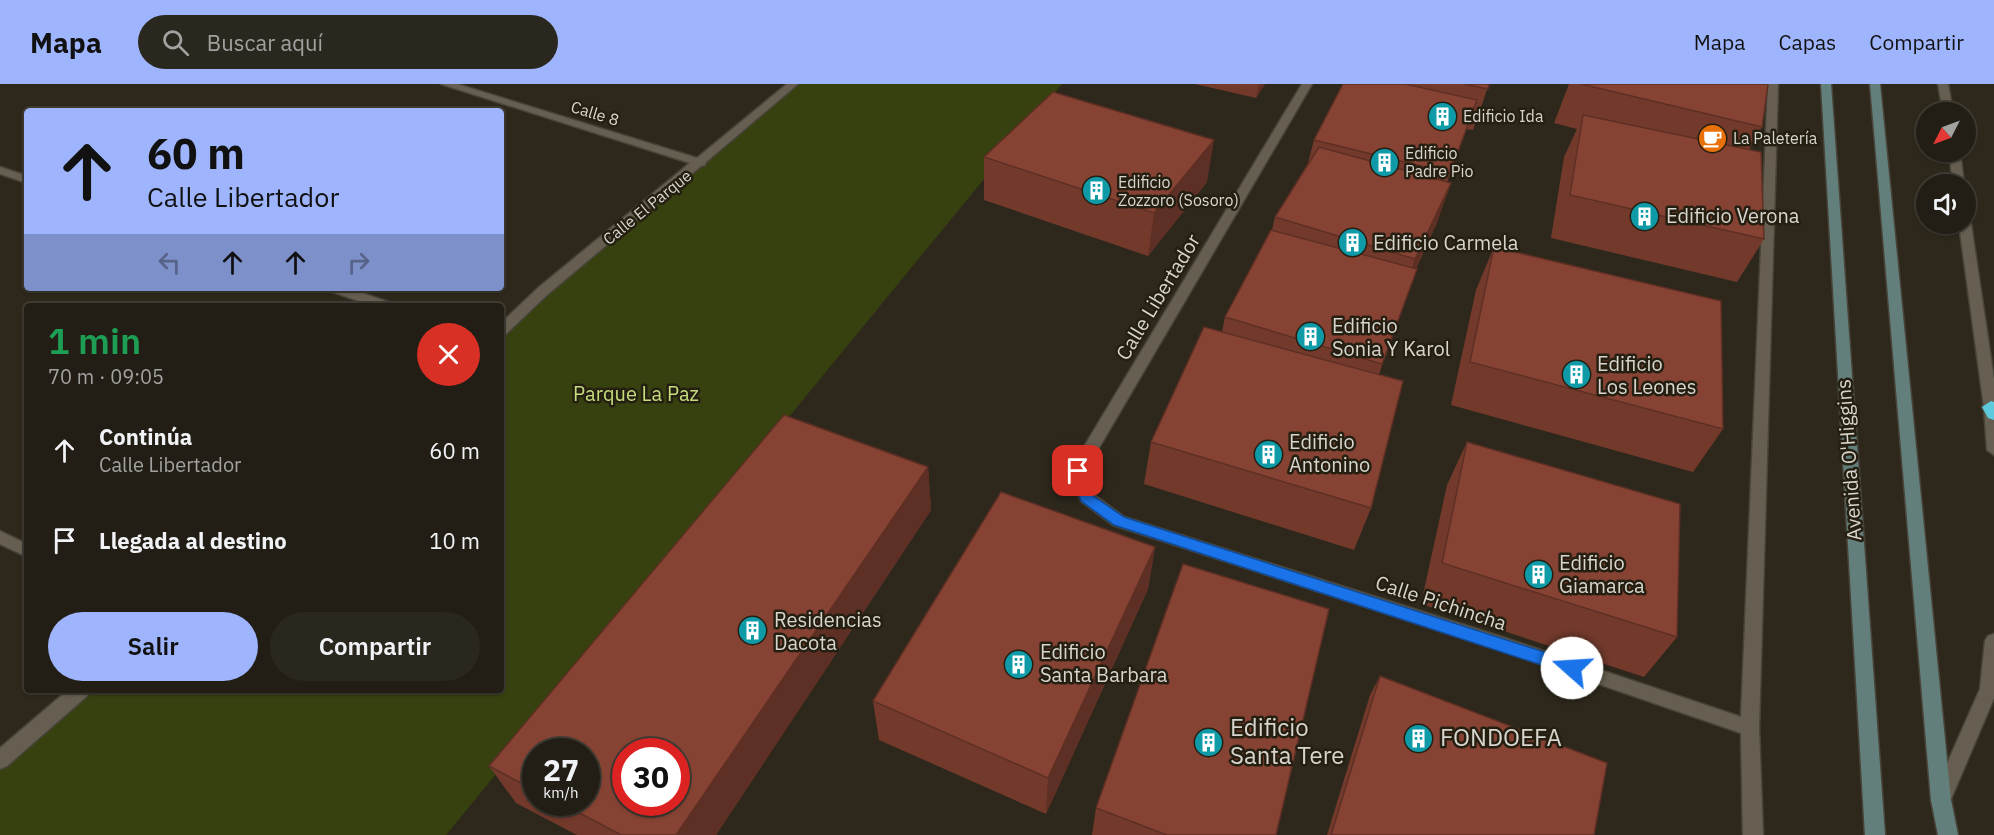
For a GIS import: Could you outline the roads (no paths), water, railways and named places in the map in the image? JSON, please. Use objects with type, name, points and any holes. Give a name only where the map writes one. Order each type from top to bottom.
[{"type":"main road","name":"Avenida O'Higgins","points":[[1826,84],[1875,835]]},
{"type":"main road","points":[[1875,84],[1941,800],[1948,835]]},
{"type":"street","name":"Calle 8","points":[[446,84],[701,163]]},
{"type":"street","name":"Calle El Parque","points":[[504,328],[543,291],[701,163],[793,84]]},
{"type":"street","name":"Calle Libertador","points":[[1119,521],[1086,498],[1078,471],[1306,84]]},
{"type":"street","points":[[1753,835],[1750,728],[1773,84]]},
{"type":"street","points":[[1943,84],[1946,102]]},
{"type":"street","points":[[0,170],[24,179]]},
{"type":"street","points":[[1967,234],[1993,410],[1994,450]]},
{"type":"street","points":[[344,291],[378,303]]},
{"type":"street","name":"Calle Pichincha","points":[[1119,521],[1505,645],[1750,728]]},
{"type":"street","points":[[0,537],[24,549]]},
{"type":"street","points":[[1941,800],[1989,689],[1994,641]]},
{"type":"street","points":[[0,760],[78,693]]},
{"type":"place","name":"Edificio Ida","points":[[1442,116]]},
{"type":"place","name":"La Paletería","points":[[1712,138]]},
{"type":"place","name":"Edificio Padre Pio","points":[[1384,162]]},
{"type":"place","name":"Edificio Zozzoro (Sosoro)","points":[[1097,191]]},
{"type":"place","name":"Edificio Verona","points":[[1645,216]]},
{"type":"place","name":"Edificio Carmela","points":[[1352,243]]},
{"type":"place","name":"Edificio Sonia Y Karol","points":[[1311,337]]},
{"type":"place","name":"Edificio Los Leones","points":[[1576,375]]},
{"type":"place","name":"Edificio Antonino","points":[[1268,454]]},
{"type":"place","name":"Edificio Giamarca","points":[[1538,575]]},
{"type":"place","name":"Residencias Dacota","points":[[753,631]]},
{"type":"place","name":"Edificio Santa Barbara","points":[[1019,664]]},
{"type":"place","name":"FONDOEFA","points":[[1419,738]]},
{"type":"place","name":"Edificio Santa Tere","points":[[1209,742]]},
{"type":"park label","name":"Parque La Paz","points":[[636,394]]}]
